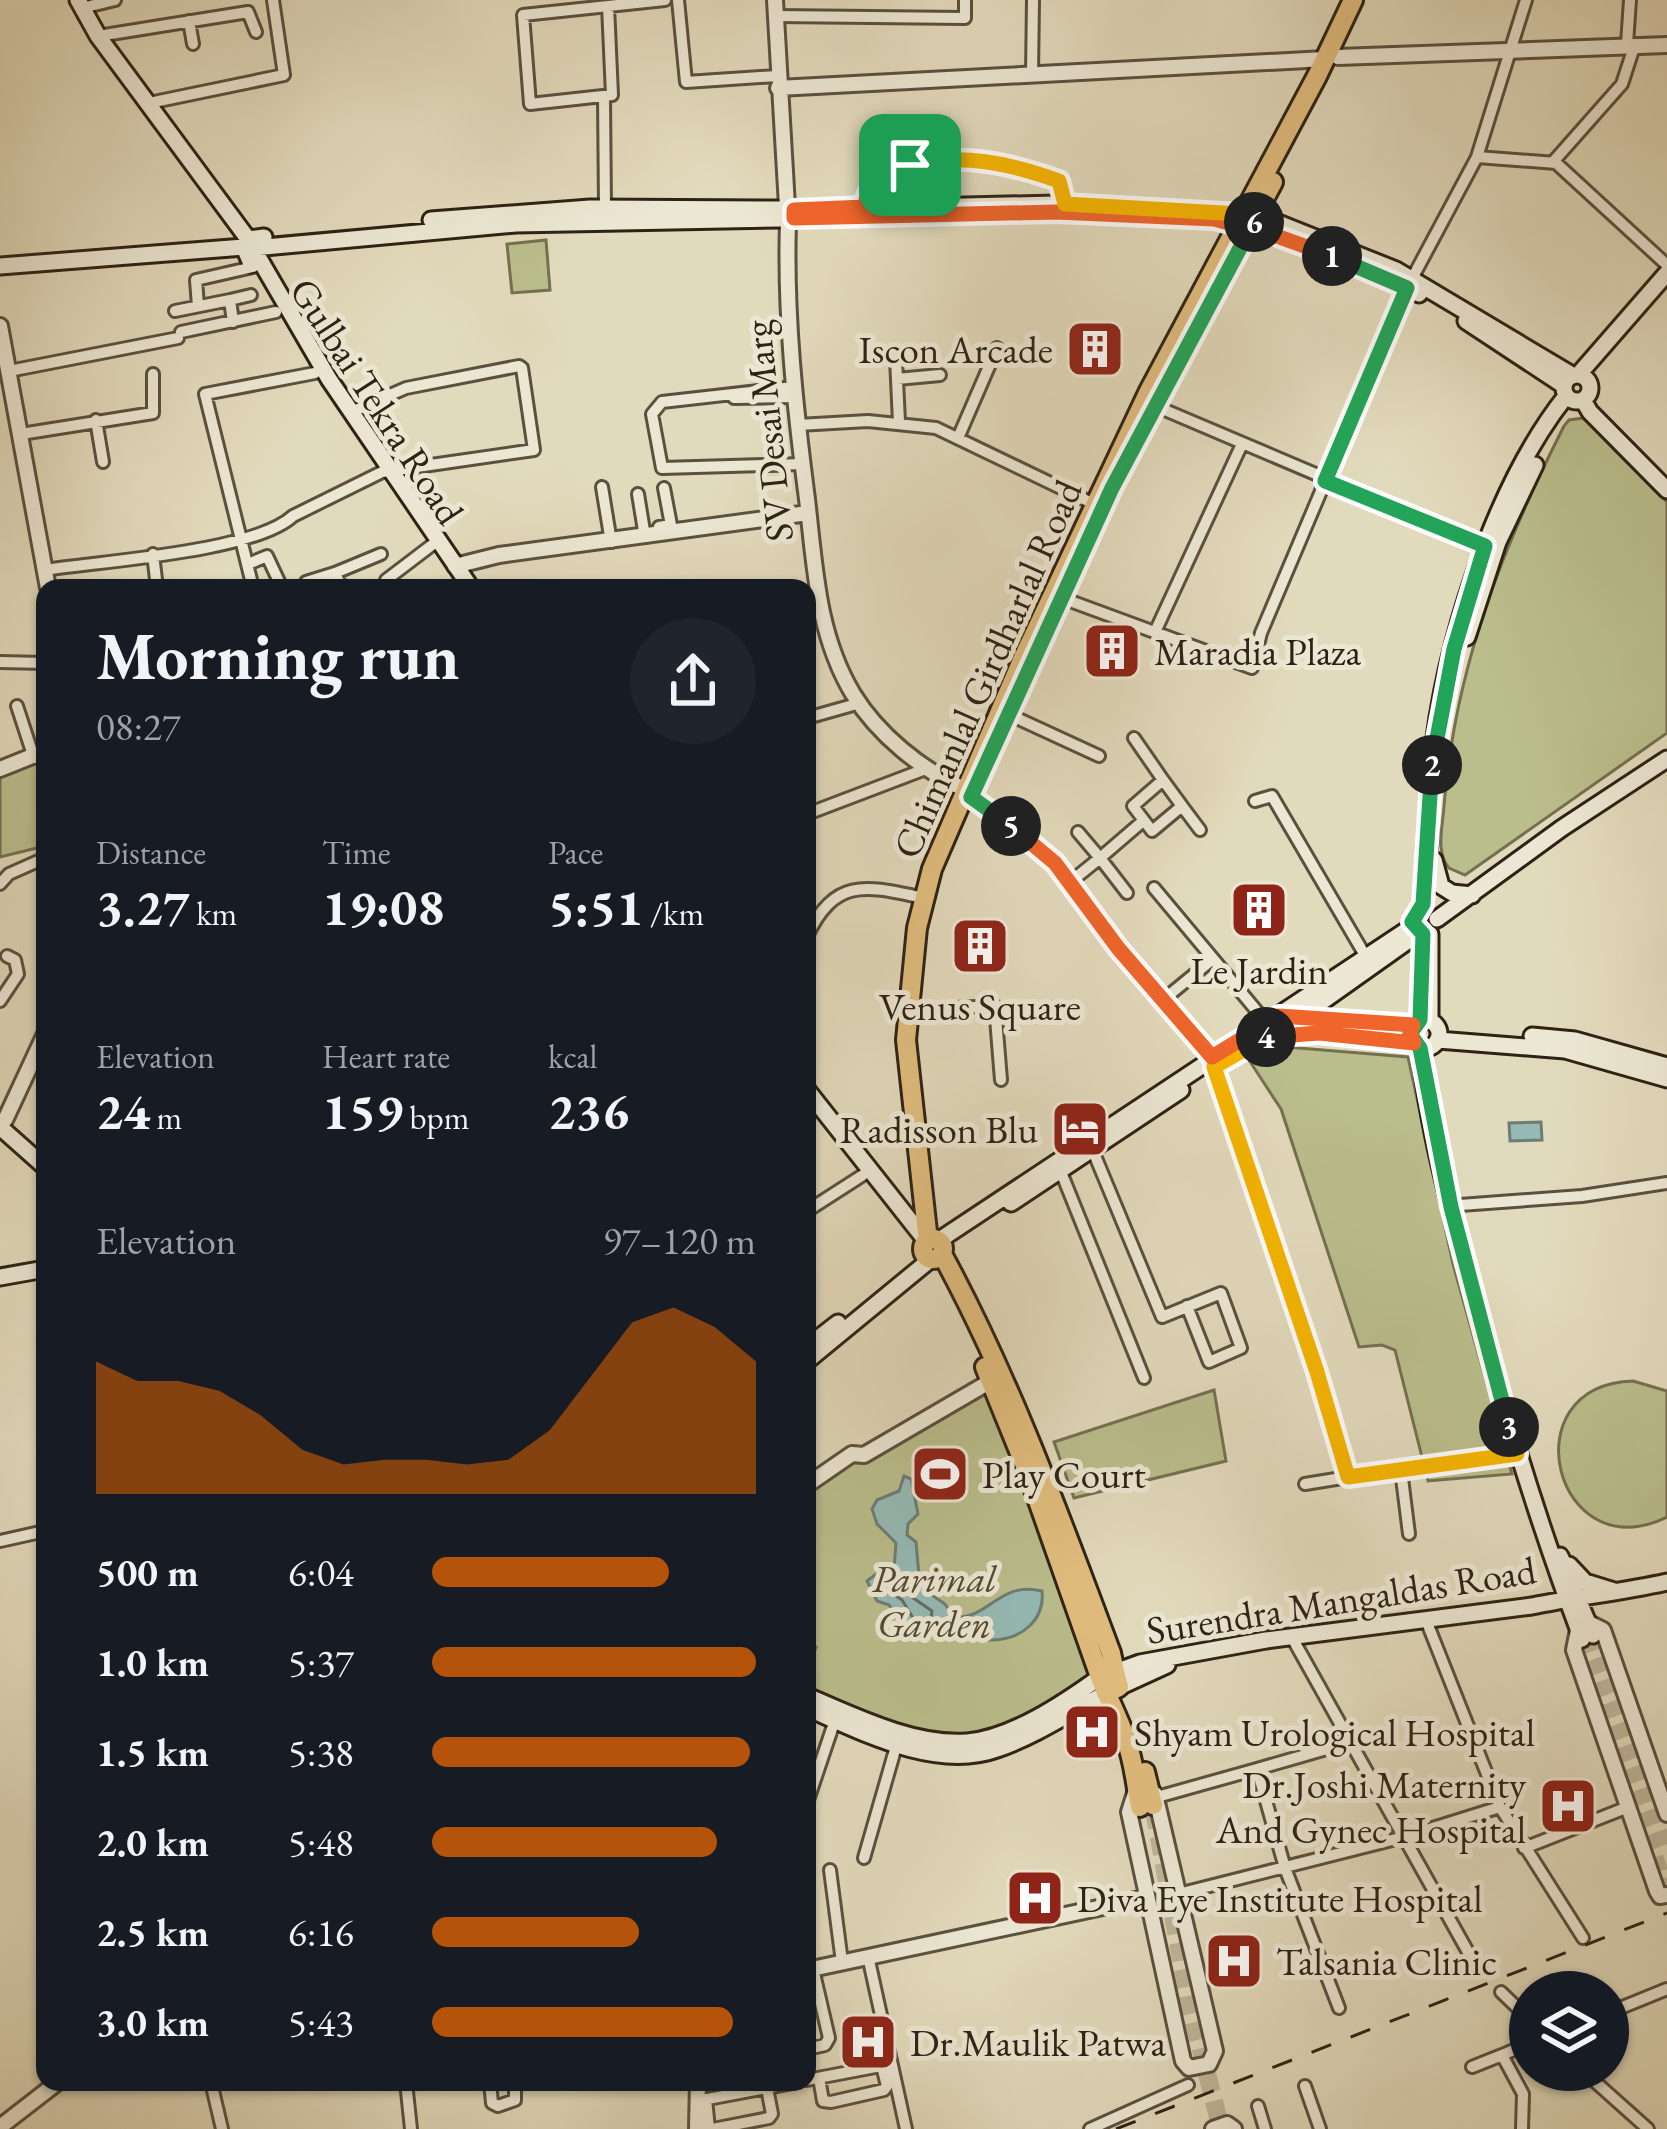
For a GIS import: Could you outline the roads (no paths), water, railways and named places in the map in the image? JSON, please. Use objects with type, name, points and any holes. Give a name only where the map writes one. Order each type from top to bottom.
[{"type":"main road","name":"Chimanlal Girdharlal Road","points":[[1331,58],[1353,0]]},
{"type":"main road","name":"Chimanlal Girdharlal Road","points":[[1147,1796],[1110,1682],[992,1381],[932,1248],[906,1040],[912,958],[924,898],[1094,504],[1363,0]]},
{"type":"main road","name":"Gulbai Tekra Road","points":[[76,3],[246,243],[455,579]]},
{"type":"main road","name":"Gulbai Tekra Road","points":[[76,3],[91,40],[246,243],[276,312],[315,374],[464,579]]},
{"type":"main road","points":[[0,266],[515,212],[605,208],[787,214],[865,207],[1065,204],[1214,210],[1410,284],[1577,388],[1667,477]]},
{"type":"main road","points":[[0,255],[515,224],[787,214],[1056,212],[1246,221]]},
{"type":"main road","name":"Chimanlal Girdharlal Road","points":[[1110,1682],[1111,1653],[1036,1453],[932,1248],[934,1201],[917,1087],[920,960],[968,793],[1010,715],[1153,405],[1246,221]]},
{"type":"main road","points":[[1578,1602],[1517,1454],[1451,1207],[1426,1034],[1425,924],[1438,722],[1485,546],[1521,470],[1667,269]]},
{"type":"main road","points":[[1299,1018],[1425,924],[1443,758],[1463,651],[1498,542],[1577,388],[1667,285]]},
{"type":"main road","points":[[1577,388],[1590,412],[1667,490]]},
{"type":"main road","points":[[816,1353],[932,1248],[1093,1151],[1273,1019],[1472,895],[1667,759]]},
{"type":"main road","points":[[1434,860],[1441,886],[1472,895]]},
{"type":"main road","points":[[1273,1019],[1299,1018],[1564,1050],[1667,1079]]},
{"type":"main road","points":[[816,1340],[932,1248],[1213,1062],[1259,1039],[1286,1032],[1575,1040],[1667,1066]]},
{"type":"main road","points":[[1426,1034],[1460,1205],[1511,1403],[1586,1632]]},
{"type":"main road","points":[[816,1101],[932,1248]]},
{"type":"main road","points":[[816,1113],[891,1208],[932,1248]]},
{"type":"main road","points":[[2,1121],[36,1149]]},
{"type":"main road","points":[[2,1121],[36,1157]]},
{"type":"main road","points":[[0,1273],[36,1267]]},
{"type":"main road","points":[[1559,1554],[1585,1582],[1624,1592]]},
{"type":"main road","name":"Surendra Mangaldas Road","points":[[816,1712],[897,1744],[949,1755],[994,1750],[1110,1682],[1201,1656],[1578,1602],[1667,1582]]},
{"type":"main road","name":"Surendra Mangaldas Road","points":[[816,1699],[899,1731],[964,1742],[988,1738],[1110,1682],[1205,1649],[1428,1624]]},
{"type":"street","points":[[76,3],[116,0]]},
{"type":"street","points":[[149,103],[284,75],[273,0]]},
{"type":"street","points":[[519,0],[530,104],[612,95],[608,6]]},
{"type":"street","points":[[523,15],[665,0]]},
{"type":"street","points":[[678,0],[686,82],[1032,75],[1667,45]]},
{"type":"street","points":[[775,8],[965,18],[965,0]]},
{"type":"street","points":[[1032,75],[1034,0]]},
{"type":"street","points":[[1062,598],[1252,668],[1261,633],[1410,284],[1477,157],[1526,0]]},
{"type":"street","points":[[1553,162],[1622,84],[1631,44],[1630,0]]},
{"type":"street","name":"SV Desai Marg","points":[[775,8],[795,392],[812,579]]},
{"type":"street","points":[[98,36],[248,12],[256,32]]},
{"type":"street","points":[[189,22],[194,44]]},
{"type":"street","points":[[604,96],[605,208]]},
{"type":"street","points":[[1477,157],[1553,162],[1667,269]]},
{"type":"street","points":[[865,207],[866,192],[895,169],[931,160],[969,158],[1059,181],[1065,204]]},
{"type":"street","points":[[210,326],[196,280],[253,266]]},
{"type":"street","points":[[175,311],[251,295]]},
{"type":"street","points":[[230,300],[233,322]]},
{"type":"street","points":[[9,370],[276,312]]},
{"type":"street","points":[[0,326],[46,579]]},
{"type":"street","points":[[958,438],[998,348]]},
{"type":"street","points":[[896,359],[899,422]]},
{"type":"street","points":[[45,570],[239,541],[282,526],[293,516],[386,471],[534,450],[522,368],[406,388],[351,412]]},
{"type":"street","points":[[21,434],[148,410],[153,413],[153,374]]},
{"type":"street","points":[[251,579],[205,394],[315,374]]},
{"type":"street","points":[[897,379],[940,375]]},
{"type":"street","points":[[795,392],[759,400],[719,394],[662,401],[652,415],[662,468],[802,464]]},
{"type":"street","points":[[1153,405],[1485,546]]},
{"type":"street","points":[[96,420],[103,463]]},
{"type":"street","points":[[798,425],[899,422],[936,428],[1094,504]]},
{"type":"street","points":[[1155,632],[1242,444]]},
{"type":"street","points":[[602,488],[611,538]]},
{"type":"street","points":[[664,488],[672,529]]},
{"type":"street","points":[[638,494],[642,532]]},
{"type":"street","points":[[455,566],[642,532],[808,513]]},
{"type":"street","points":[[387,579],[432,545]]},
{"type":"street","points":[[153,554],[157,579]]},
{"type":"street","points":[[316,579],[381,554]]},
{"type":"street","points":[[248,564],[267,556],[278,579]]},
{"type":"street","points":[[335,573],[338,579]]},
{"type":"street","name":"SV Desai Marg","points":[[816,629],[860,703],[894,742],[1026,836],[1055,863],[1213,1062]]},
{"type":"street","points":[[0,662],[36,663]]},
{"type":"street","points":[[816,715],[860,703]]},
{"type":"street","points":[[17,706],[36,748]]},
{"type":"street","points":[[1010,715],[1099,756]]},
{"type":"street","points":[[1134,738],[1200,830]]},
{"type":"street","points":[[0,770],[36,756]]},
{"type":"street","points":[[816,811],[928,768]]},
{"type":"street","points":[[1163,780],[1133,806],[1143,821],[1152,831],[1182,806]]},
{"type":"street","points":[[1255,801],[1272,796],[1366,957]]},
{"type":"street","points":[[1070,883],[1143,821]]},
{"type":"street","points":[[1078,832],[1127,893]]},
{"type":"street","points":[[0,884],[9,874],[36,862]]},
{"type":"street","points":[[816,918],[821,908],[844,893],[877,888],[924,898]]},
{"type":"street","points":[[1154,888],[1213,959],[1273,1019]]},
{"type":"street","points":[[0,1000],[17,974],[14,960],[7,956]]},
{"type":"street","points":[[1163,1000],[1213,959]]},
{"type":"street","points":[[916,1010],[995,1006],[1001,1080]]},
{"type":"street","points":[[2,1121],[36,1052]]},
{"type":"street","points":[[1213,1062],[1348,1477]]},
{"type":"street","points":[[1093,1151],[1162,1317],[1187,1306],[1221,1293],[1241,1348],[1209,1362],[1187,1306]]},
{"type":"street","points":[[1061,1172],[1144,1378]]},
{"type":"street","points":[[816,1204],[863,1175]]},
{"type":"street","points":[[1460,1205],[1582,1196],[1667,1183]]},
{"type":"street","points":[[816,1479],[852,1454],[864,1455],[992,1381]]},
{"type":"street","points":[[1305,1484],[1517,1454]]},
{"type":"street","points":[[1401,1470],[1409,1534]]},
{"type":"street","points":[[0,1541],[36,1534]]},
{"type":"street","points":[[1428,1624],[1500,1807],[1582,1938]]},
{"type":"street","points":[[1667,1814],[1603,1630],[1586,1632],[1574,1650],[1659,1895],[1667,1895]]},
{"type":"street","points":[[1295,1642],[1477,1968]]},
{"type":"street","points":[[816,1776],[835,1720]]},
{"type":"street","points":[[1147,1796],[1178,1894],[1215,2051],[1209,2064],[1198,2069],[1183,2061],[1129,1812],[1147,1796],[1351,1742]]},
{"type":"street","points":[[864,1858],[897,1744]]},
{"type":"street","points":[[1257,1769],[1285,1868],[1339,2008]]},
{"type":"street","points":[[1178,1894],[1403,1837],[1500,1807]]},
{"type":"street","points":[[1524,1848],[1628,1808]]},
{"type":"street","points":[[830,1870],[842,1962]]},
{"type":"street","points":[[816,1968],[1144,1898]]},
{"type":"street","points":[[868,1956],[888,2065],[906,2129]]},
{"type":"street","points":[[1629,2004],[1667,1989]]},
{"type":"street","points":[[816,1991],[829,2038],[816,2047]]},
{"type":"street","points":[[1501,1992],[1509,2000]]},
{"type":"street","points":[[1472,2067],[1509,2053]]},
{"type":"street","points":[[1502,2056],[1523,2094],[1522,2129]]},
{"type":"street","points":[[816,2078],[888,2065]]},
{"type":"street","points":[[816,2086],[823,2101],[831,2102],[884,2090],[888,2065]]},
{"type":"street","points":[[1090,2129],[1188,2085]]},
{"type":"street","points":[[1305,2086],[1320,2129]]},
{"type":"street","points":[[0,2117],[36,2088]]},
{"type":"street","points":[[0,2127],[46,2091]]},
{"type":"street","points":[[214,2091],[222,2129]]},
{"type":"street","points":[[407,2091],[411,2129]]},
{"type":"street","points":[[491,2091],[492,2103],[498,2106],[515,2100],[515,2091]]},
{"type":"street","points":[[700,2091],[711,2129],[771,2116],[767,2091]]},
{"type":"street","points":[[701,2100],[750,2091]]},
{"type":"street","points":[[1605,2091],[1648,2129]]},
{"type":"street","points":[[697,2129],[701,2100]]},
{"type":"street","points":[[1258,2106],[1265,2129]]},
{"type":"street","points":[[1213,2129],[1227,2124],[1234,2129]]},
{"type":"water","points":[[1541,1122],[1542,1140],[1510,1141],[1509,1123]]},
{"type":"water","points":[[904,1476],[911,1479],[918,1514],[908,1524],[907,1535],[916,1542],[920,1587],[945,1604],[954,1617],[977,1612],[1015,1591],[1042,1591],[1040,1611],[1030,1626],[1004,1639],[988,1640],[895,1626],[900,1618],[889,1605],[877,1601],[867,1581],[884,1568],[894,1569],[896,1543],[877,1524],[872,1509],[877,1500],[899,1491]]},
{"type":"tunnel","points":[[1593,1635],[1667,1849]]},
{"type":"tunnel","points":[[1582,1639],[1667,1890]]},
{"type":"tunnel","points":[[1154,1810],[1188,1999],[1221,2129]]},
{"type":"railway","points":[[1116,2129],[1667,1913]]},
{"type":"place","name":"Iscon Arcade","points":[[1095,349]]},
{"type":"place","name":"Maradia Plaza","points":[[1112,651]]},
{"type":"place","name":"Le Jardin","points":[[1259,910]]},
{"type":"place","name":"Venus Square","points":[[980,946]]},
{"type":"place","name":"Radisson Blu","points":[[1080,1129]]},
{"type":"place","name":"Play Court","points":[[940,1474]]},
{"type":"place","name":"Shyam Urological Hospital","points":[[1092,1732]]},
{"type":"place","name":"Dr.Joshi Maternity And Gynec Hospital","points":[[1568,1806]]},
{"type":"place","name":"Diva Eye Institute Hospital","points":[[1035,1898]]},
{"type":"place","name":"Talsania Clinic","points":[[1234,1961]]},
{"type":"place","name":"Dr.Maulik Patwa","points":[[868,2042]]},
{"type":"park label","name":"Parimal Garden","points":[[934,1600]]}]
